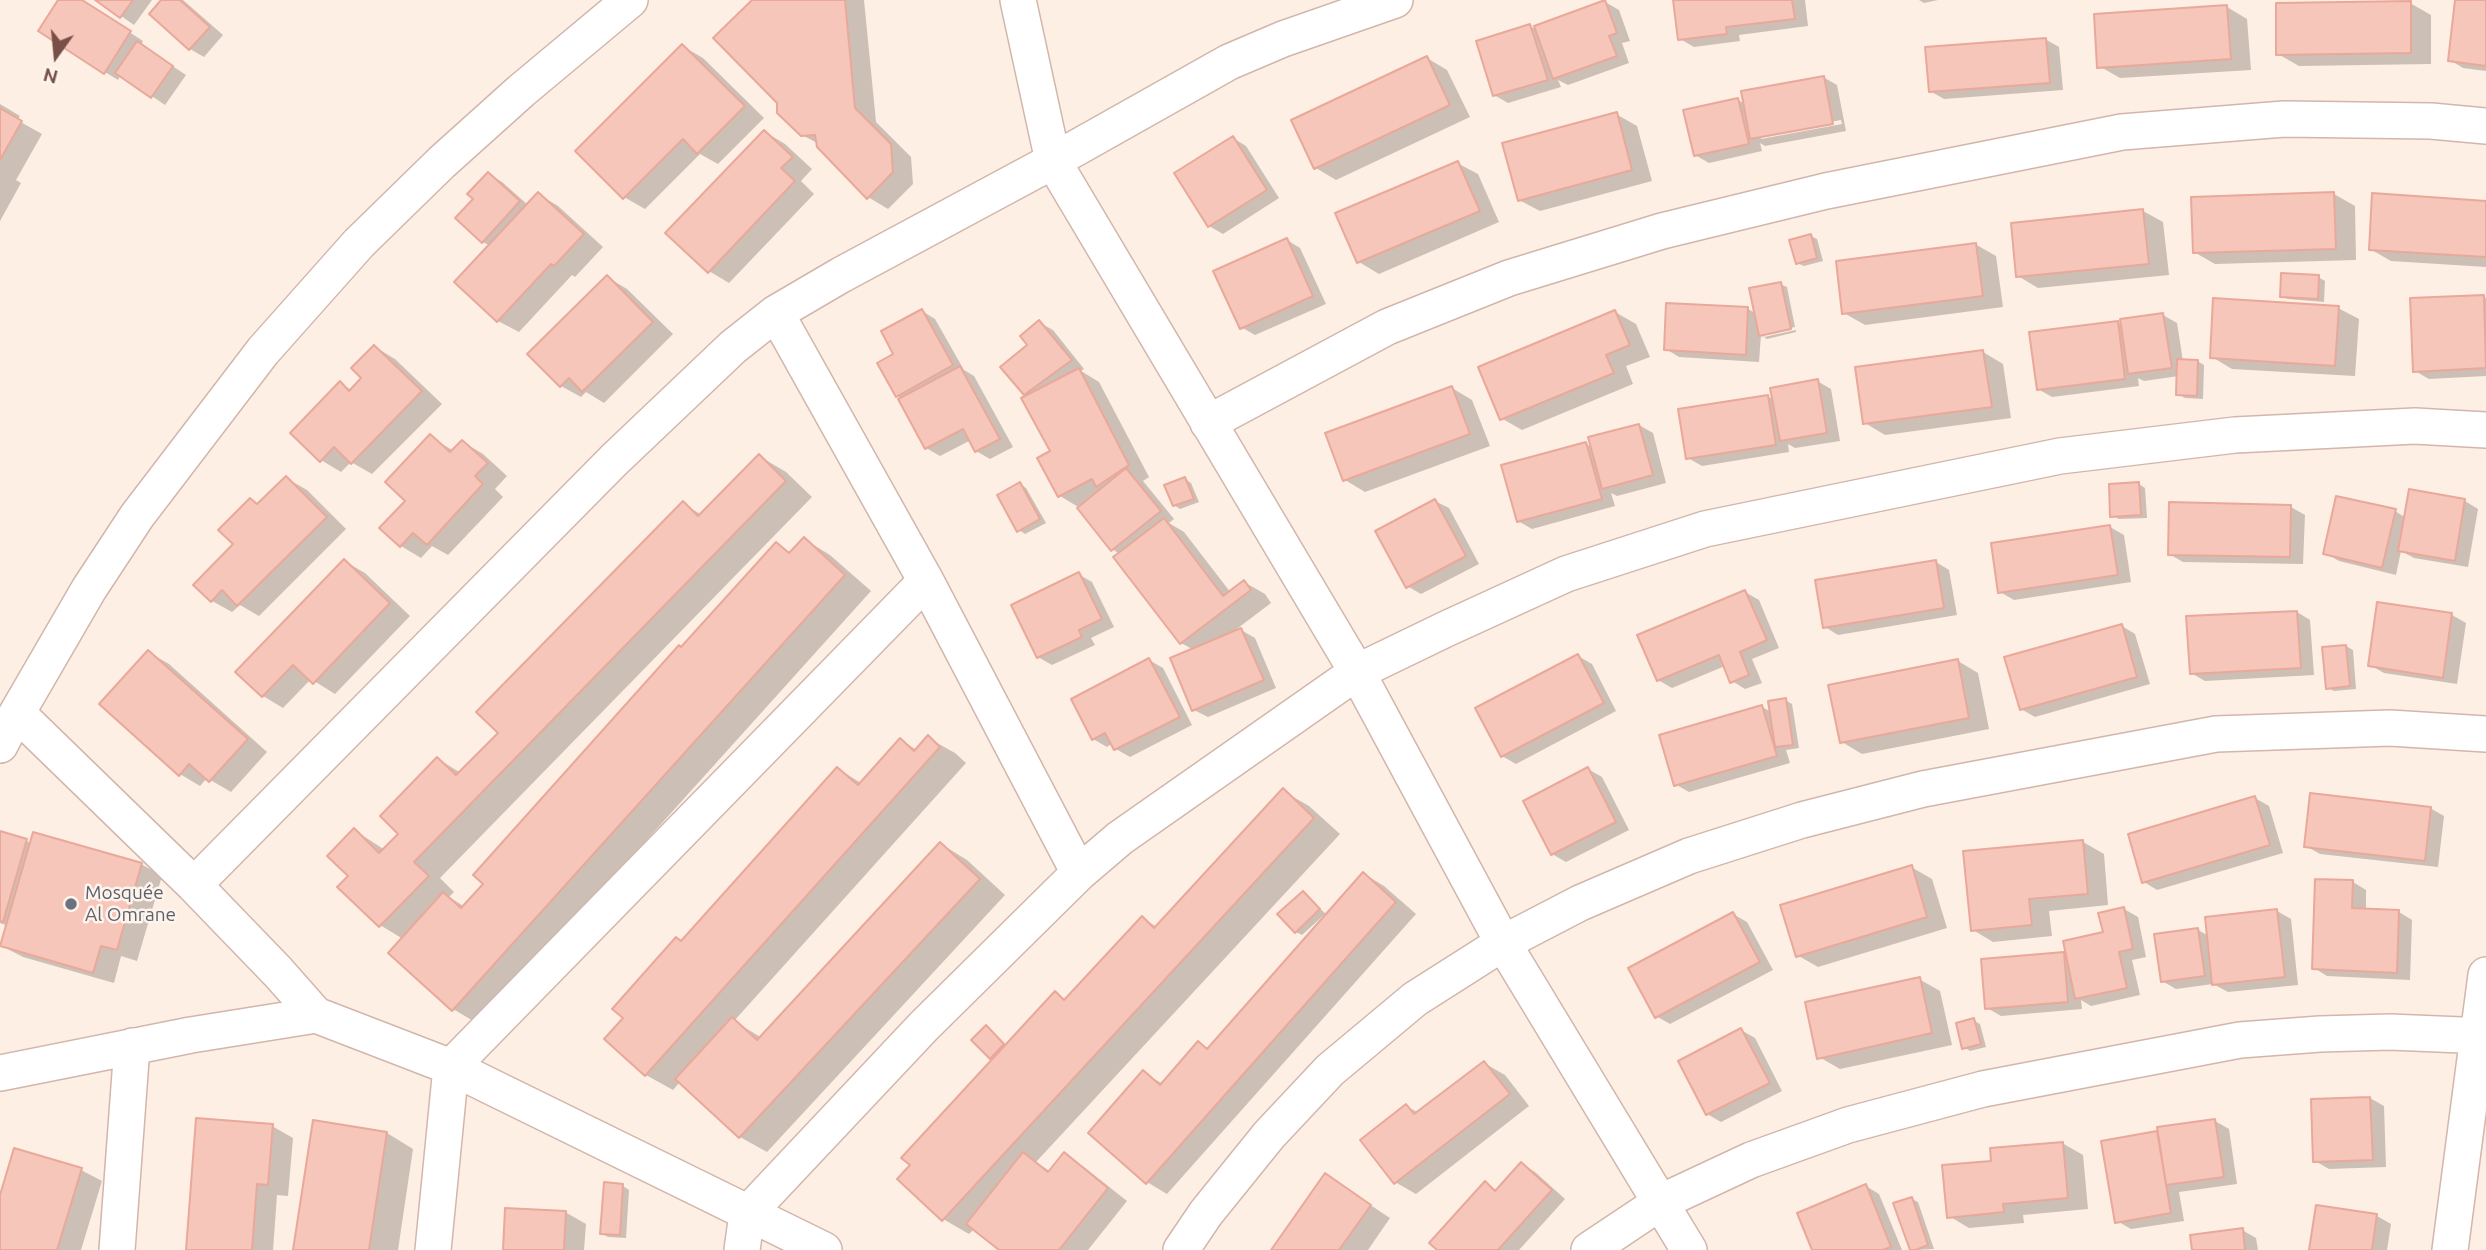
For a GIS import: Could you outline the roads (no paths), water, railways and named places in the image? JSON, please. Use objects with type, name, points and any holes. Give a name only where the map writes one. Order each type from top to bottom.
[{"type":"street","points":[[0,746],[16,713],[89,589],[137,516],[263,351],[359,243],[442,162],[530,83],[630,0]]},
{"type":"street","points":[[1018,0],[1053,161],[1357,672],[1503,943],[1689,1250]]},
{"type":"street","points":[[194,885],[614,460],[733,347],[776,313],[1229,62],[1283,39],[1395,0]]},
{"type":"street","points":[[1208,423],[1387,327],[1509,278],[1662,231],[1826,191],[2122,132],[2284,119],[2431,121],[2486,126]]},
{"type":"street","points":[[776,313],[926,581],[1079,873]]},
{"type":"street","points":[[742,1250],[747,1214],[924,1026],[1079,873],[1120,838],[1357,672],[1566,575],[1718,526],[2060,456],[2249,434],[2415,426],[2486,430]]},
{"type":"street","points":[[433,1250],[451,1067],[926,581]]},
{"type":"street","points":[[16,713],[194,885],[316,1015],[451,1067],[824,1250]]},
{"type":"street","points":[[1181,1250],[1206,1213],[1269,1135],[1331,1070],[1415,999],[1503,943],[1580,904],[1689,856],[1802,820],[1923,789],[2216,734],[2390,728],[2486,734]]},
{"type":"street","points":[[2450,1250],[2482,1035],[2486,975]]},
{"type":"street","points":[[0,1073],[257,1023],[316,1015]]},
{"type":"street","points":[[1589,1250],[1661,1202],[1751,1160],[1848,1125],[1995,1086],[2241,1040],[2320,1034],[2482,1035]]},
{"type":"street","points":[[117,1250],[132,1046]]},
{"type":"place","name":"Mosquée Al Omrane","points":[[71,904]]}]
